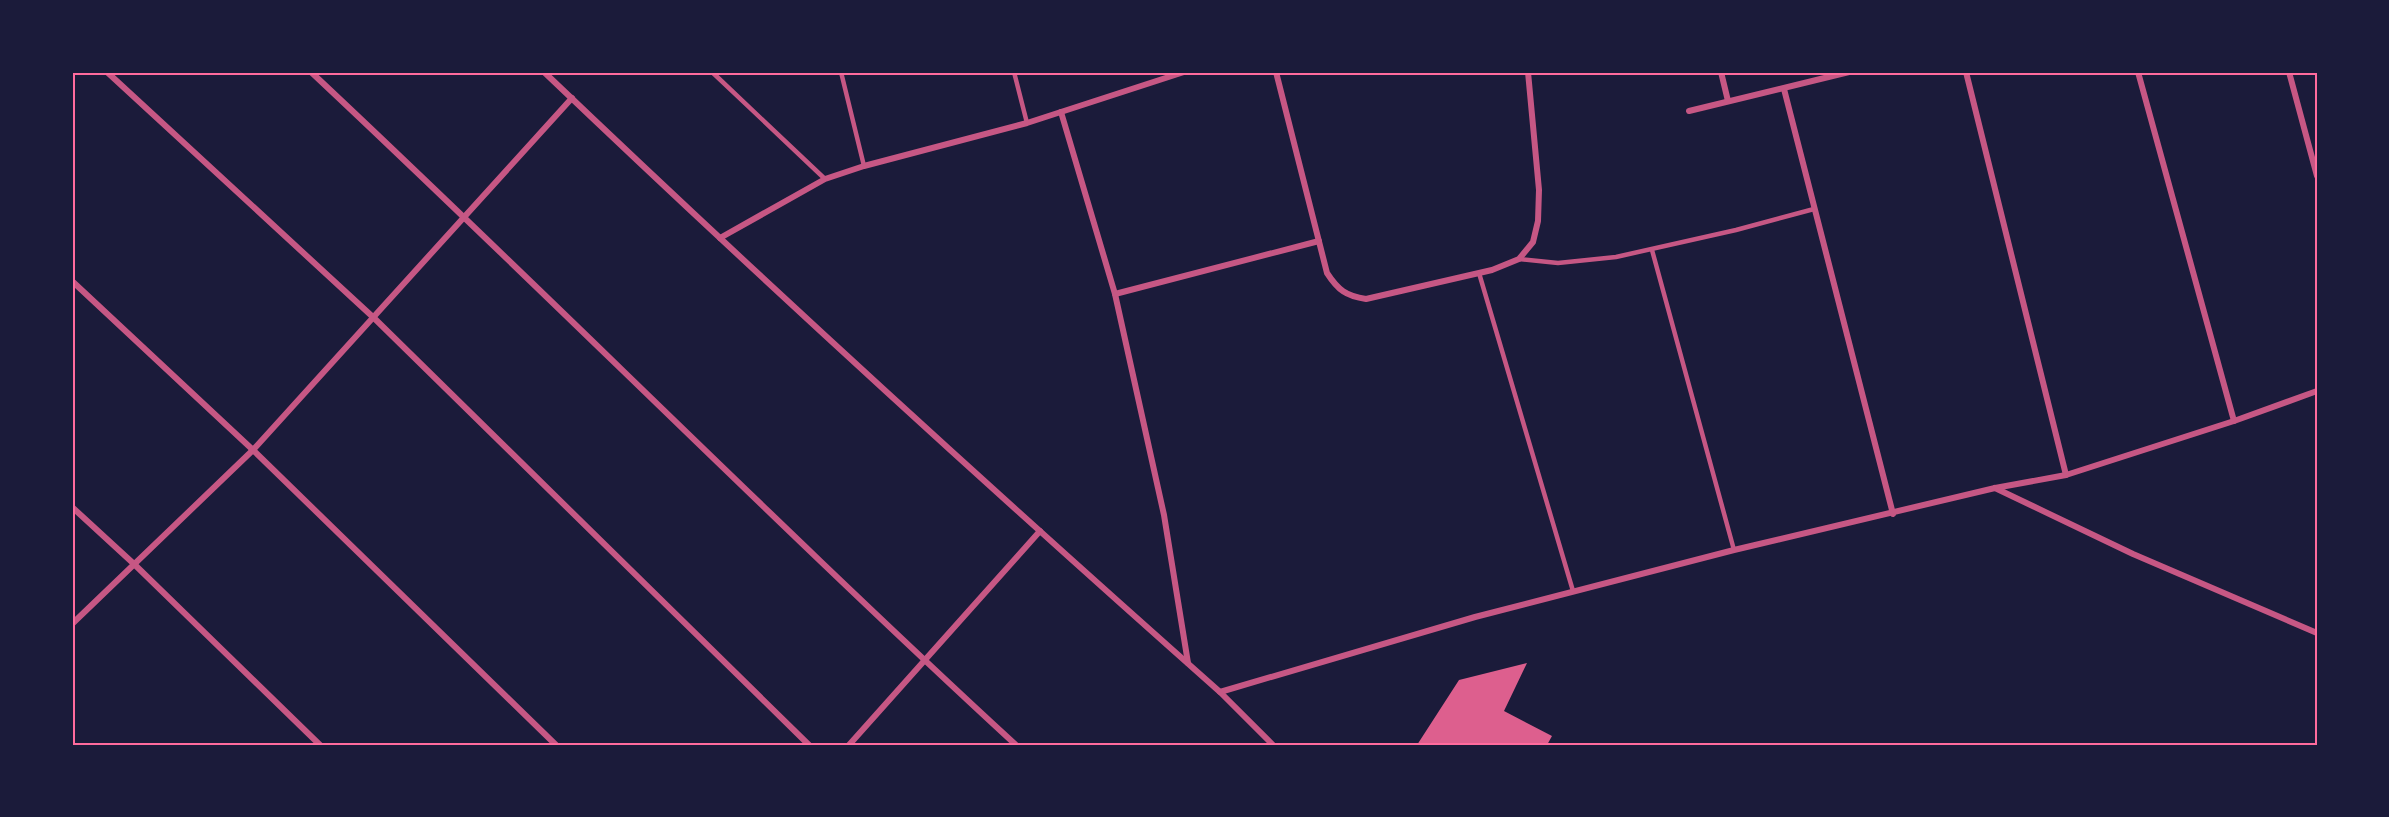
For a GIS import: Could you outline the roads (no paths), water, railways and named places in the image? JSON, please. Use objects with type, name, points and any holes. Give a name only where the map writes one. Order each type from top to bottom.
[{"type":"street","points":[[107,72],[374,318],[809,745]]},
{"type":"street","points":[[311,72],[465,216],[924,660],[1016,745]]},
{"type":"street","points":[[544,72],[720,238],[1040,531],[1220,692],[1274,745]]},
{"type":"street","points":[[720,238],[825,179],[864,166],[1027,123],[1184,72]]},
{"type":"street","points":[[1276,72],[1327,273],[1336,286],[1348,296],[1366,299],[1479,273],[1518,259],[1533,242],[1538,221],[1539,190],[1528,72]]},
{"type":"street","points":[[1721,72],[1728,101]]},
{"type":"street","points":[[1689,111],[1849,72]]},
{"type":"street","points":[[1966,72],[2066,475]]},
{"type":"street","points":[[2138,72],[2234,421]]},
{"type":"street","points":[[2289,72],[2317,176]]},
{"type":"street","points":[[1784,89],[1893,514]]},
{"type":"street","points":[[72,624],[253,450],[572,98]]},
{"type":"street","points":[[1061,112],[1115,294],[1164,515],[1188,663]]},
{"type":"street","points":[[1115,294],[1318,241]]},
{"type":"street","points":[[72,281],[253,450],[556,745]]},
{"type":"street","points":[[1220,692],[1475,617],[1573,591],[1995,488],[2066,475],[2317,392]]},
{"type":"street","points":[[1995,488],[2133,554],[2317,633]]},
{"type":"street","points":[[72,507],[134,564],[320,745]]},
{"type":"street","points":[[849,745],[1040,531]]},
{"type":"lane","points":[[712,72],[825,179]]},
{"type":"lane","points":[[841,72],[864,166]]},
{"type":"lane","points":[[1014,72],[1027,123]]},
{"type":"lane","points":[[1518,259],[1558,263],[1616,257],[1814,209]]},
{"type":"lane","points":[[1652,250],[1734,550]]},
{"type":"lane","points":[[1479,273],[1573,591]]}]
